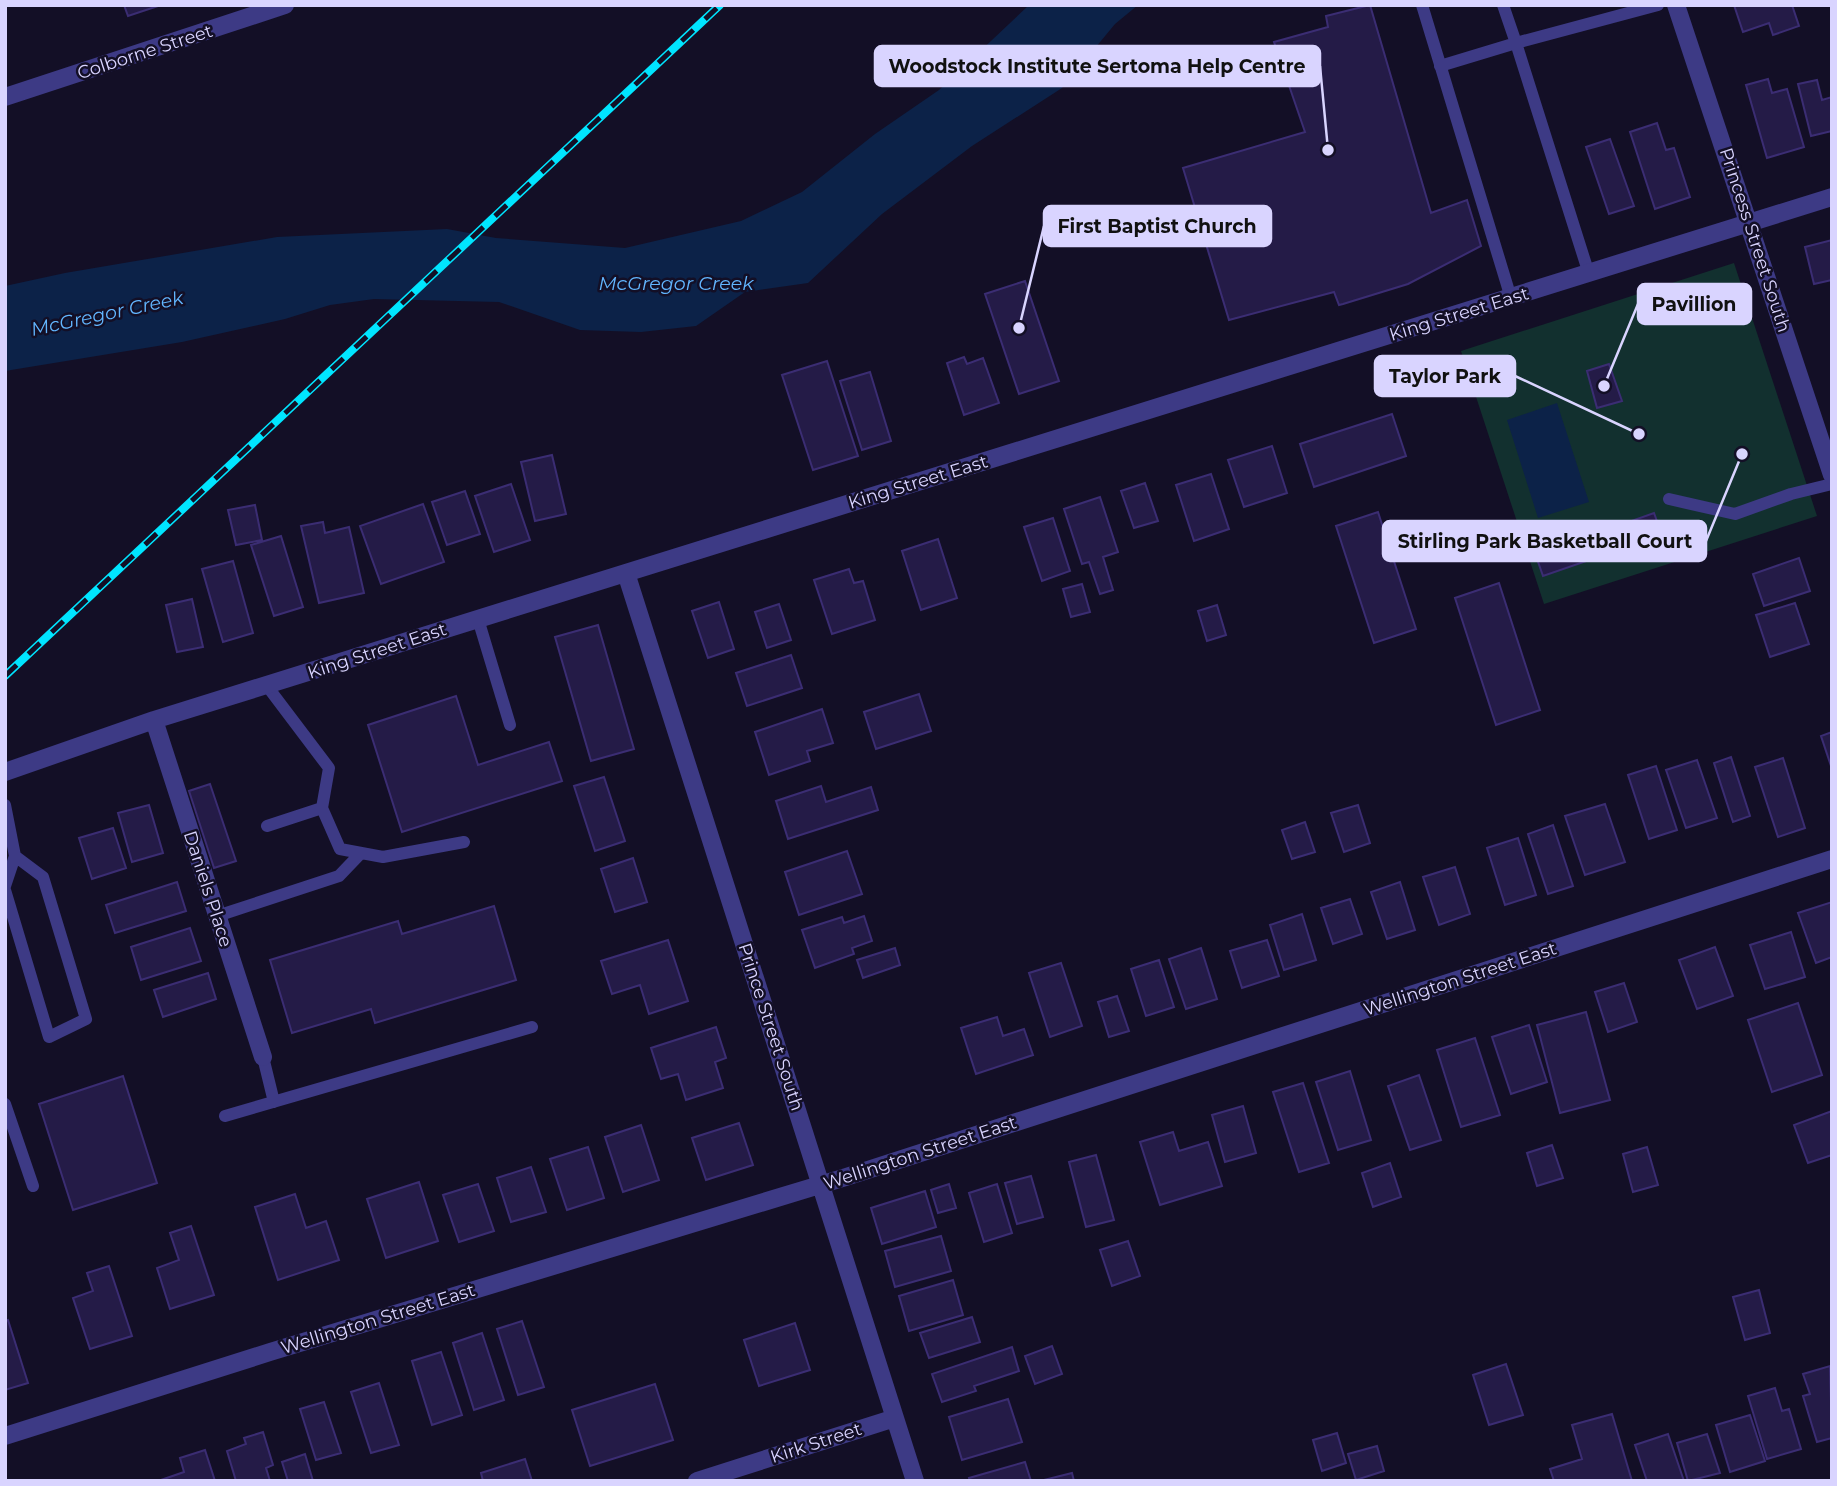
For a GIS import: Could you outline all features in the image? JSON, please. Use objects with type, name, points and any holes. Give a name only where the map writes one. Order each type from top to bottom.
[{"type":"street","name":"Colborne Street","points":[[5,97],[285,5]]},
{"type":"street","name":"Princess Street South","points":[[1676,5],[1832,475]]},
{"type":"street","name":"King Street East","points":[[5,772],[155,720],[1832,197]]},
{"type":"street","name":"Prince Street South","points":[[626,573],[915,1481]]},
{"type":"street","name":"Daniels Place","points":[[155,720],[263,1057]]},
{"type":"street","name":"Wellington Street East","points":[[5,1436],[821,1184],[1832,859]]},
{"type":"street","name":"Kirk Street","points":[[697,1481],[895,1418]]},
{"type":"lane","points":[[1422,5],[1511,298]]},
{"type":"lane","points":[[1503,5],[1590,274]]},
{"type":"lane","points":[[1440,66],[1658,5]]},
{"type":"lane","points":[[1670,499],[1735,514],[1791,494],[1832,484]]},
{"type":"lane","points":[[478,619],[510,725]]},
{"type":"lane","points":[[267,686],[329,768],[322,808],[340,849],[383,857],[464,842]]},
{"type":"lane","points":[[5,805],[8,833],[15,856],[5,888],[50,1037],[86,1019],[43,877],[15,856]]},
{"type":"lane","points":[[267,826],[322,808]]},
{"type":"lane","points":[[217,916],[339,876],[360,853]]},
{"type":"lane","points":[[225,1116],[532,1027]]},
{"type":"lane","points":[[263,1057],[274,1102]]},
{"type":"lane","points":[[5,1104],[33,1186]]},
{"type":"green space","points":[[1734,263],[1817,516],[1544,604],[1461,351]]},
{"type":"water","name":"McGregor Creek","points":[[1029,5],[1138,5],[1115,24],[1062,88],[972,146],[882,214],[808,283],[745,292],[696,326],[641,332],[580,330],[499,302],[374,299],[330,305],[285,319],[182,342],[5,371],[5,286],[65,273],[277,237],[447,229],[496,238],[625,248],[741,221],[802,192],[875,134],[939,90]]},
{"type":"water","points":[[1557,403],[1589,502],[1538,518],[1507,420]]},
{"type":"building","points":[[124,5],[161,5],[128,16]]},
{"type":"building","points":[[1370,5],[1431,213],[1467,200],[1481,246],[1408,284],[1343,304],[1339,305],[1334,292],[1229,320],[1183,168],[1305,132],[1274,42],[1328,27],[1326,16]]},
{"type":"building","points":[[1734,5],[1792,5],[1799,26],[1773,35],[1769,23],[1743,32]]},
{"type":"building","points":[[1768,79],[1772,93],[1787,89],[1804,147],[1767,158],[1746,85]]},
{"type":"building","points":[[1817,80],[1822,100],[1832,97],[1832,131],[1811,136],[1798,84]]},
{"type":"building","points":[[1657,123],[1666,150],[1674,148],[1690,197],[1655,209],[1630,132]]},
{"type":"building","points":[[1610,139],[1634,206],[1609,214],[1586,147]]},
{"type":"building","points":[[1832,240],[1832,280],[1814,284],[1805,247]]},
{"type":"building","points":[[1025,281],[1059,381],[1019,394],[985,294]]},
{"type":"building","points":[[964,357],[967,364],[983,358],[999,403],[964,415],[947,363]]},
{"type":"building","points":[[827,361],[858,456],[813,470],[782,375]]},
{"type":"building","points":[[1609,364],[1622,401],[1597,408],[1587,371]]},
{"type":"building","points":[[870,372],[891,441],[862,450],[840,381]]},
{"type":"building","points":[[1392,414],[1406,456],[1314,487],[1300,444]]},
{"type":"building","points":[[1272,446],[1287,493],[1244,507],[1228,460]]},
{"type":"building","points":[[552,455],[566,514],[535,521],[521,462]]},
{"type":"building","points":[[1211,474],[1229,529],[1194,541],[1176,485]]},
{"type":"building","points":[[1145,483],[1158,521],[1134,528],[1121,491]]},
{"type":"building","points":[[511,484],[530,540],[494,552],[475,496]]},
{"type":"building","points":[[465,491],[480,534],[447,545],[432,502]]},
{"type":"building","points":[[1100,497],[1118,552],[1103,557],[1113,590],[1100,594],[1089,562],[1082,564],[1064,509]]},
{"type":"building","points":[[423,504],[444,562],[381,584],[360,526]]},
{"type":"building","points":[[255,505],[262,540],[236,545],[228,510]]},
{"type":"building","points":[[1378,512],[1416,629],[1374,643],[1336,526]]},
{"type":"building","points":[[1654,513],[1662,535],[1543,576],[1536,556],[1571,544],[1568,535],[1589,527],[1592,535]]},
{"type":"building","points":[[1053,518],[1070,571],[1042,581],[1024,527]]},
{"type":"building","points":[[323,522],[325,533],[349,527],[364,593],[319,603],[301,526]]},
{"type":"building","points":[[281,536],[303,607],[274,616],[251,545]]},
{"type":"building","points":[[938,539],[957,598],[921,610],[902,551]]},
{"type":"building","points":[[1799,558],[1810,591],[1764,606],[1753,574]]},
{"type":"building","points":[[233,561],[253,633],[223,642],[202,569]]},
{"type":"building","points":[[849,569],[854,583],[863,581],[875,620],[832,634],[814,580]]},
{"type":"building","points":[[1499,583],[1540,710],[1496,725],[1455,598]]},
{"type":"building","points":[[1082,584],[1090,612],[1071,617],[1063,589]]},
{"type":"building","points":[[192,599],[203,647],[177,652],[166,605]]},
{"type":"building","points":[[719,602],[734,649],[708,658],[692,611]]},
{"type":"building","points":[[1795,603],[1809,644],[1770,657],[1756,615]]},
{"type":"building","points":[[779,604],[791,640],[767,648],[755,612]]},
{"type":"building","points":[[1217,605],[1226,635],[1207,641],[1198,611]]},
{"type":"building","points":[[598,625],[634,749],[591,761],[555,637]]},
{"type":"building","points":[[791,655],[802,688],[747,706],[736,673]]},
{"type":"building","points":[[919,694],[931,731],[876,749],[864,712]]},
{"type":"building","points":[[456,696],[478,765],[549,742],[562,781],[402,832],[368,725]]},
{"type":"building","points":[[822,709],[833,743],[807,751],[810,761],[769,775],[755,732]]},
{"type":"building","points":[[1832,732],[1832,769],[1821,736]]},
{"type":"building","points":[[1731,757],[1750,816],[1733,822],[1714,763]]},
{"type":"building","points":[[1783,758],[1805,828],[1778,837],[1755,767]]},
{"type":"building","points":[[1697,760],[1717,818],[1686,828],[1666,770]]},
{"type":"building","points":[[1656,766],[1677,830],[1649,839],[1628,775]]},
{"type":"building","points":[[604,777],[625,841],[595,851],[574,786]]},
{"type":"building","points":[[210,784],[236,861],[214,868],[189,791]]},
{"type":"building","points":[[821,786],[826,802],[871,787],[878,810],[788,839],[776,801]]},
{"type":"building","points":[[1605,804],[1625,862],[1585,875],[1565,816]]},
{"type":"building","points":[[149,805],[163,853],[132,862],[118,813]]},
{"type":"building","points":[[1358,805],[1370,843],[1344,852],[1331,813]]},
{"type":"building","points":[[1305,822],[1315,852],[1292,859],[1282,830]]},
{"type":"building","points":[[1553,825],[1573,886],[1548,894],[1528,834]]},
{"type":"building","points":[[113,828],[126,868],[92,879],[79,838]]},
{"type":"building","points":[[1518,838],[1536,895],[1505,905],[1487,848]]},
{"type":"building","points":[[847,851],[862,894],[799,915],[785,872]]},
{"type":"building","points":[[633,858],[647,902],[615,912],[601,869]]},
{"type":"building","points":[[1455,867],[1470,914],[1439,925],[1423,877]]},
{"type":"building","points":[[177,882],[186,911],[115,933],[106,905]]},
{"type":"building","points":[[1400,882],[1415,930],[1387,939],[1371,892]]},
{"type":"building","points":[[1350,899],[1362,934],[1333,944],[1321,908]]},
{"type":"building","points":[[1832,902],[1832,957],[1816,963],[1798,913]]},
{"type":"building","points":[[494,906],[516,980],[375,1023],[371,1009],[292,1033],[270,960],[398,921],[402,934]]},
{"type":"building","points":[[1302,914],[1316,960],[1284,970],[1270,925]]},
{"type":"building","points":[[864,916],[872,941],[852,948],[854,954],[815,968],[802,930],[842,917],[844,923]]},
{"type":"building","points":[[190,928],[201,961],[141,980],[131,947]]},
{"type":"building","points":[[1791,932],[1805,977],[1765,989],[1750,945]]},
{"type":"building","points":[[668,940],[688,1001],[649,1014],[640,985],[612,994],[601,961]]},
{"type":"building","points":[[1267,940],[1279,976],[1242,988],[1230,951]]},
{"type":"building","points":[[1715,947],[1733,996],[1697,1009],[1679,960]]},
{"type":"building","points":[[895,948],[900,965],[863,978],[857,960]]},
{"type":"building","points":[[1201,948],[1217,999],[1186,1009],[1169,959]]},
{"type":"building","points":[[1159,960],[1174,1007],[1146,1016],[1131,969]]},
{"type":"building","points":[[1061,963],[1082,1026],[1050,1037],[1029,973]]},
{"type":"building","points":[[208,973],[216,999],[163,1017],[154,990]]},
{"type":"building","points":[[1624,983],[1637,1022],[1608,1032],[1595,992]]},
{"type":"building","points":[[1117,996],[1129,1031],[1109,1037],[1098,1002]]},
{"type":"building","points":[[1798,1003],[1822,1075],[1772,1092],[1748,1020]]},
{"type":"building","points":[[1586,1012],[1610,1100],[1560,1113],[1537,1025]]},
{"type":"building","points":[[997,1017],[1003,1036],[1024,1029],[1033,1055],[976,1074],[961,1028]]},
{"type":"building","points":[[1529,1025],[1547,1082],[1511,1094],[1492,1037]]},
{"type":"building","points":[[716,1027],[726,1058],[715,1062],[723,1088],[686,1100],[678,1074],[661,1079],[651,1048]]},
{"type":"building","points":[[1475,1038],[1500,1115],[1461,1127],[1437,1050]]},
{"type":"building","points":[[1350,1071],[1371,1140],[1338,1150],[1316,1082]]},
{"type":"building","points":[[1419,1075],[1441,1140],[1410,1150],[1388,1086]]},
{"type":"building","points":[[123,1076],[157,1183],[73,1210],[39,1104]]},
{"type":"building","points":[[1303,1083],[1329,1163],[1299,1172],[1273,1092]]},
{"type":"building","points":[[1243,1106],[1256,1153],[1225,1162],[1212,1115]]},
{"type":"building","points":[[1832,1111],[1832,1155],[1808,1163],[1794,1125]]},
{"type":"building","points":[[739,1123],[753,1165],[706,1180],[692,1138]]},
{"type":"building","points":[[641,1125],[659,1180],[623,1192],[605,1137]]},
{"type":"building","points":[[1173,1132],[1179,1151],[1208,1142],[1222,1186],[1160,1205],[1140,1142]]},
{"type":"building","points":[[1552,1145],[1563,1178],[1537,1186],[1527,1153]]},
{"type":"building","points":[[588,1147],[604,1198],[567,1210],[550,1159]]},
{"type":"building","points":[[1647,1147],[1658,1185],[1633,1192],[1623,1154]]},
{"type":"building","points":[[1096,1155],[1114,1220],[1086,1227],[1069,1162]]},
{"type":"building","points":[[1390,1163],[1401,1197],[1373,1207],[1362,1173]]},
{"type":"building","points":[[531,1167],[546,1212],[511,1222],[497,1178]]},
{"type":"building","points":[[1031,1176],[1043,1217],[1017,1224],[1005,1183]]},
{"type":"building","points":[[419,1182],[438,1241],[386,1258],[367,1199]]},
{"type":"building","points":[[478,1184],[494,1231],[459,1242],[443,1195]]},
{"type":"building","points":[[949,1184],[956,1208],[938,1213],[931,1190]]},
{"type":"building","points":[[997,1184],[1012,1233],[984,1242],[969,1193]]},
{"type":"building","points":[[925,1191],[936,1227],[882,1244],[871,1208]]},
{"type":"building","points":[[295,1194],[306,1228],[326,1221],[339,1260],[278,1280],[255,1207]]},
{"type":"building","points":[[191,1226],[214,1295],[170,1309],[157,1268],[179,1260],[170,1233]]},
{"type":"building","points":[[941,1236],[951,1271],[895,1287],[885,1251]]},
{"type":"building","points":[[1128,1241],[1140,1276],[1112,1286],[1100,1250]]},
{"type":"building","points":[[109,1266],[132,1336],[90,1349],[73,1298],[93,1291],[87,1273]]},
{"type":"building","points":[[953,1280],[963,1315],[909,1331],[899,1296]]},
{"type":"building","points":[[1759,1290],[1770,1333],[1745,1340],[1733,1297]]},
{"type":"building","points":[[972,1317],[980,1342],[929,1358],[920,1333]]},
{"type":"building","points":[[8,1320],[28,1383],[5,1390],[5,1321]]},
{"type":"building","points":[[522,1321],[544,1387],[518,1395],[497,1329]]},
{"type":"building","points":[[795,1323],[810,1370],[759,1386],[744,1340]]},
{"type":"building","points":[[482,1333],[504,1400],[474,1410],[453,1343]]},
{"type":"building","points":[[1052,1346],[1062,1374],[1035,1384],[1025,1356]]},
{"type":"building","points":[[1012,1347],[1019,1371],[974,1386],[976,1391],[942,1402],[932,1374]]},
{"type":"building","points":[[441,1352],[462,1415],[432,1425],[412,1361]]},
{"type":"building","points":[[1506,1364],[1523,1415],[1489,1425],[1473,1375]]},
{"type":"building","points":[[1830,1366],[1832,1438],[1817,1442],[1803,1396],[1810,1394],[1803,1374]]},
{"type":"building","points":[[379,1383],[399,1445],[371,1453],[351,1392]]},
{"type":"building","points":[[655,1384],[673,1440],[590,1466],[572,1410]]},
{"type":"building","points":[[1775,1388],[1782,1411],[1789,1409],[1801,1449],[1767,1459],[1748,1396]]},
{"type":"building","points":[[1008,1399],[1022,1442],[962,1460],[949,1417]]},
{"type":"building","points":[[324,1402],[341,1453],[316,1460],[300,1409]]},
{"type":"building","points":[[1612,1414],[1632,1481],[1554,1481],[1550,1469],[1582,1459],[1572,1425]]},
{"type":"building","points":[[1750,1415],[1765,1461],[1730,1472],[1716,1425]]},
{"type":"building","points":[[263,1432],[273,1465],[266,1468],[270,1481],[236,1481],[227,1451],[246,1444],[244,1438]]},
{"type":"building","points":[[1337,1433],[1346,1463],[1322,1471],[1313,1440]]},
{"type":"building","points":[[1668,1434],[1684,1481],[1647,1481],[1635,1445]]},
{"type":"building","points":[[1707,1434],[1720,1473],[1688,1481],[1677,1443]]},
{"type":"building","points":[[1377,1446],[1384,1471],[1356,1480],[1348,1454]]},
{"type":"building","points":[[205,1450],[215,1481],[158,1481],[184,1472],[180,1458]]},
{"type":"building","points":[[305,1454],[313,1481],[288,1481],[282,1462]]},
{"type":"building","points":[[525,1459],[532,1481],[483,1481],[481,1473]]},
{"type":"building","points":[[1025,1462],[1031,1481],[970,1481],[969,1478]]},
{"type":"building","points":[[1072,1473],[1074,1481],[1040,1481]]},
{"type":"railway","points":[[5,676],[720,5]]},
{"type":"place","name":"Woodstock Institute Sertoma Help Centre","points":[[1328,150]]},
{"type":"place","name":"First Baptist Church","points":[[1019,328]]},
{"type":"place","name":"Pavillion","points":[[1604,386]]},
{"type":"place","name":"Taylor Park","points":[[1639,434]]},
{"type":"place","name":"Stirling Park Basketball Court","points":[[1742,454]]}]
